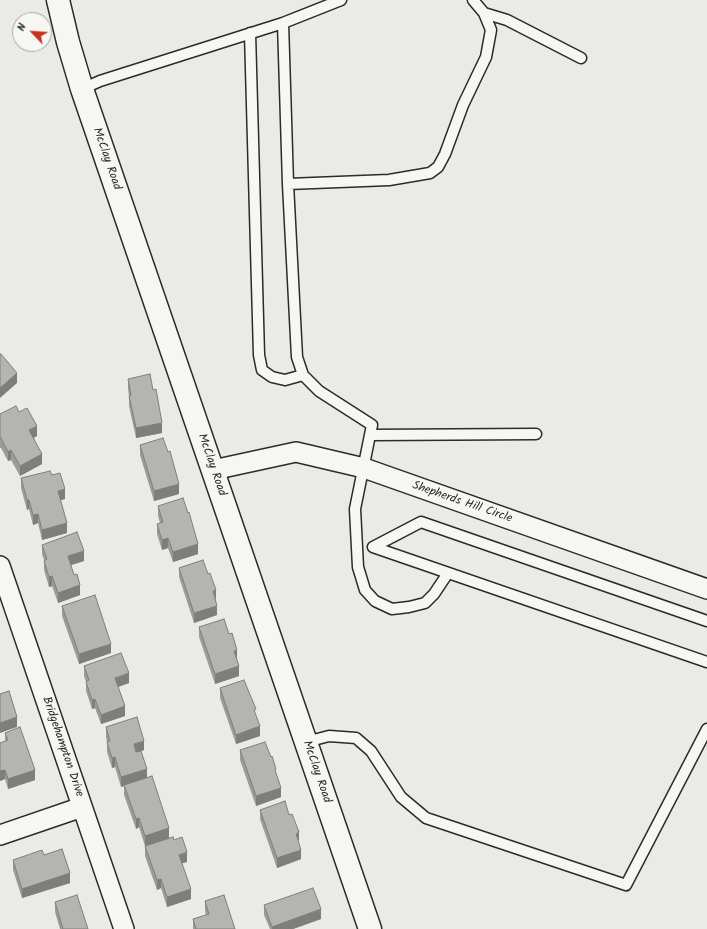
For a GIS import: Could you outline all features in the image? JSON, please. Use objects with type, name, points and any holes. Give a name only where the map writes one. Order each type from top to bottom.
[{"type":"main road","name":"McClay Road","points":[[58,0],[68,42],[82,89],[370,929]]},
{"type":"street","name":"Shepherds Hill Circle","points":[[212,470],[296,452],[364,468],[707,589]]},
{"type":"street","name":"Bridgehampton Drive","points":[[2,575],[124,929]]},
{"type":"street","points":[[0,835],[82,807]]},
{"type":"lane","points":[[82,89],[100,81],[283,23],[341,0]]},
{"type":"lane","points":[[288,184],[390,180],[430,173],[438,166],[463,106],[486,57],[491,30],[484,13],[473,0]]},
{"type":"lane","points":[[484,13],[507,20],[581,58]]},
{"type":"lane","points":[[283,23],[288,184],[297,357],[303,375],[319,391],[372,425],[355,509],[358,567],[365,590],[375,601],[392,609],[409,608],[425,603],[434,594],[448,573]]},
{"type":"lane","points":[[250,33],[259,355],[262,370],[272,377],[285,380],[303,375]]},
{"type":"lane","points":[[370,435],[536,434]]},
{"type":"lane","points":[[373,547],[421,522],[707,621]]},
{"type":"lane","points":[[356,543],[373,547],[707,662]]},
{"type":"lane","points":[[306,742],[329,736],[356,738],[371,751],[401,796],[426,818],[626,885],[707,729]]},
{"type":"building","points":[[0,354],[17,373],[0,388]]},
{"type":"building","points":[[150,374],[153,390],[156,389],[162,423],[136,428],[129,396],[131,395],[128,379]]},
{"type":"building","points":[[16,406],[19,412],[27,408],[37,426],[29,430],[42,454],[20,466],[11,450],[8,452],[1,438],[0,439],[0,414]]},
{"type":"building","points":[[163,438],[168,452],[170,451],[179,484],[154,491],[140,445]]},
{"type":"building","points":[[50,471],[52,475],[60,473],[65,489],[58,491],[67,523],[42,530],[38,514],[33,515],[21,478]]},
{"type":"building","points":[[183,498],[188,513],[189,512],[198,544],[173,552],[168,538],[162,540],[157,524],[163,522],[158,506]]},
{"type":"building","points":[[77,532],[84,551],[68,556],[74,575],[77,574],[80,585],[58,593],[52,576],[49,577],[44,561],[47,559],[42,545]]},
{"type":"building","points":[[203,560],[208,574],[210,573],[216,590],[213,591],[217,606],[194,613],[179,568]]},
{"type":"building","points":[[95,595],[111,644],[79,654],[62,606]]},
{"type":"building","points":[[224,619],[229,634],[232,633],[237,650],[234,651],[239,666],[215,674],[199,627]]},
{"type":"building","points":[[121,653],[129,673],[115,678],[125,706],[101,715],[95,699],[92,700],[86,682],[89,680],[84,666]]},
{"type":"building","points":[[244,680],[256,709],[254,710],[260,726],[236,735],[220,688]]},
{"type":"building","points":[[9,691],[17,717],[0,723],[0,694]]},
{"type":"building","points":[[137,717],[144,741],[134,744],[136,752],[141,751],[147,769],[121,777],[115,757],[112,758],[107,742],[110,741],[106,727]]},
{"type":"building","points":[[20,727],[35,770],[8,779],[5,770],[0,771],[0,743],[8,740],[5,733]]},
{"type":"building","points":[[265,742],[271,757],[272,756],[281,788],[256,796],[240,750]]},
{"type":"building","points":[[152,776],[169,828],[145,836],[139,818],[136,819],[124,785]]},
{"type":"building","points":[[285,801],[289,815],[292,814],[299,832],[296,834],[301,850],[277,858],[260,810]]},
{"type":"building","points":[[173,837],[174,840],[182,837],[187,852],[179,855],[191,889],[167,897],[161,879],[157,880],[145,846]]},
{"type":"building","points":[[62,849],[70,873],[22,889],[13,860],[42,850],[44,855]]},
{"type":"building","points":[[313,888],[321,909],[272,927],[264,905]]},
{"type":"building","points":[[77,895],[88,929],[63,929],[55,902]]},
{"type":"building","points":[[224,895],[235,929],[196,929],[193,919],[209,914],[205,901]]}]
